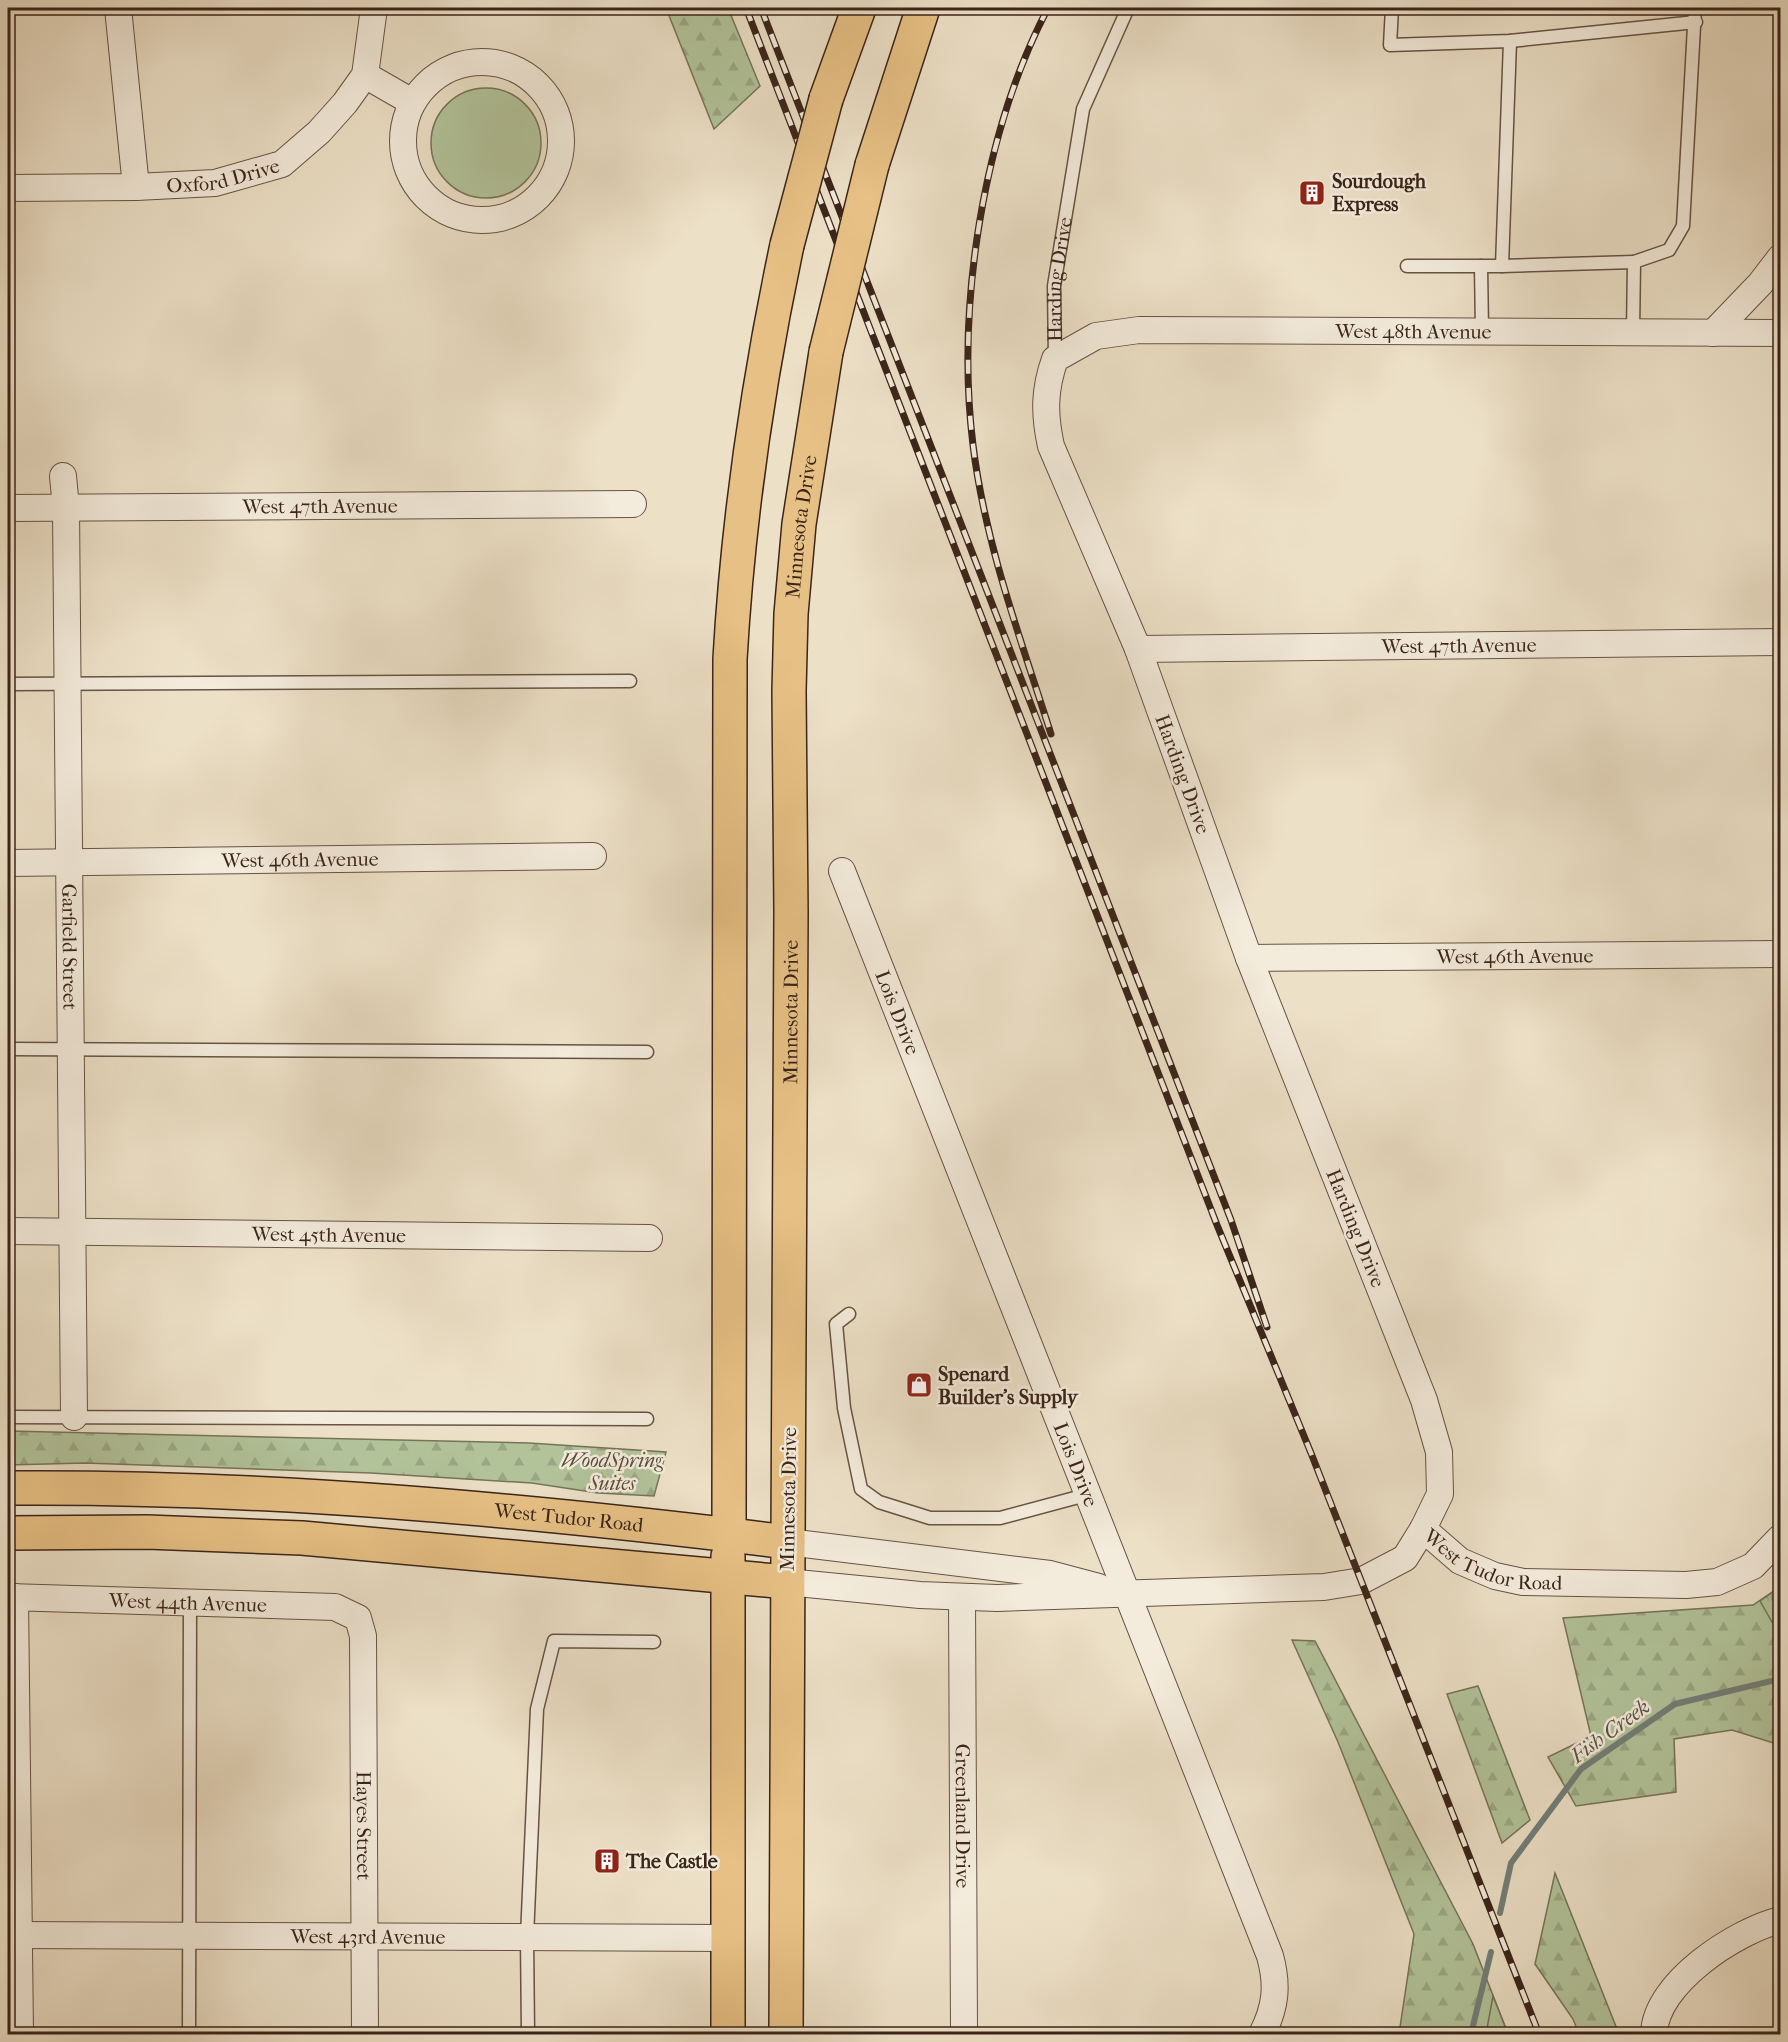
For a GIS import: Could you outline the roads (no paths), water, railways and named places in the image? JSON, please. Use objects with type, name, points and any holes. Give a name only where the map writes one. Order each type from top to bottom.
[{"type":"main road","points":[[728,2034],[727,1577],[731,1277],[730,659],[735,575],[759,389],[787,245],[826,99],[859,8]]},
{"type":"main road","name":"Minnesota Drive","points":[[786,2034],[791,614],[799,524],[826,352],[872,165],[923,8]]},
{"type":"main road","name":"West Tudor Road","points":[[8,1488],[172,1489],[286,1494],[729,1534],[788,1542]]},
{"type":"main road","name":"West Tudor Road","points":[[8,1533],[147,1532],[302,1538],[787,1582]]},
{"type":"street","points":[[118,8],[136,187]]},
{"type":"street","name":"Oxford Drive","points":[[8,188],[136,187],[215,183],[282,164],[319,132],[345,104],[365,75],[374,8]]},
{"type":"street","points":[[472,62],[489,63],[520,71],[540,87],[554,107],[558,123],[560,156],[552,179],[536,199],[516,213],[492,220],[467,219],[444,210],[424,195],[410,175],[403,150],[404,126],[412,102],[428,83],[448,69],[472,62]]},
{"type":"street","points":[[365,75],[412,102]]},
{"type":"street","points":[[1713,333],[1760,284],[1780,258]]},
{"type":"street","name":"West 48th Avenue","points":[[1055,359],[1096,336],[1139,330],[1780,333]]},
{"type":"street","name":"Harding Drive","points":[[1055,359],[1046,384],[1044,415],[1051,446],[1138,650],[1249,958],[1424,1400],[1439,1452],[1440,1494],[1423,1530]]},
{"type":"street","name":"Garfield Street","points":[[63,476],[66,508],[74,1417]]},
{"type":"street","name":"West 47th Avenue","points":[[8,508],[633,504]]},
{"type":"street","name":"West 47th Avenue","points":[[1138,650],[1780,642]]},
{"type":"street","name":"West 46th Avenue","points":[[8,863],[593,856]]},
{"type":"street","name":"Lois Drive","points":[[842,871],[1125,1594],[1270,1956],[1276,1990],[1273,2009],[1262,2034]]},
{"type":"street","name":"West 46th Avenue","points":[[1249,958],[1780,954]]},
{"type":"street","name":"West 45th Avenue","points":[[8,1231],[649,1238]]},
{"type":"street","name":"West Tudor Road","points":[[787,1582],[962,1598],[1324,1587],[1361,1581],[1405,1558],[1423,1530],[1460,1561],[1495,1575],[1523,1582],[1686,1585],[1717,1582],[1753,1566],[1774,1545]]},
{"type":"street","name":"West Tudor Road","points":[[788,1542],[1050,1574],[1125,1594]]},
{"type":"street","points":[[11,1597],[13,1935],[20,2034]]},
{"type":"street","name":"West 44th Avenue","points":[[11,1597],[335,1606],[358,1618]]},
{"type":"street","name":"Greenland Drive","points":[[962,1598],[964,2034]]},
{"type":"street","name":"Hayes Street","points":[[358,1618],[363,1636],[365,2034]]},
{"type":"street","points":[[1654,2032],[1667,1999],[1691,1970],[1730,1940],[1780,1920]]},
{"type":"street","name":"West 43rd Avenue","points":[[13,1935],[728,1938]]},
{"type":"lane","name":"Harding Drive","points":[[1055,359],[1054,286],[1083,109],[1128,8]]},
{"type":"lane","points":[[1392,8],[1390,45],[1510,41],[1696,22]]},
{"type":"lane","points":[[1407,266],[1634,262],[1669,250],[1683,226],[1695,8]]},
{"type":"lane","points":[[1502,266],[1510,41]]},
{"type":"lane","points":[[1633,332],[1634,262]]},
{"type":"lane","points":[[1481,266],[1482,332]]},
{"type":"lane","points":[[8,684],[630,681]]},
{"type":"lane","points":[[8,1048],[646,1052]]},
{"type":"lane","points":[[849,1314],[836,1324],[844,1408],[861,1489],[879,1502],[930,1518],[1000,1518],[1086,1495]]},
{"type":"lane","points":[[8,1417],[647,1419]]},
{"type":"lane","points":[[189,2034],[190,1602]]},
{"type":"lane","points":[[528,2034],[527,1937],[537,1709],[554,1641],[654,1642]]},
{"type":"waterway","name":"Fish Creek","points":[[1500,1913],[1511,1863],[1581,1769],[1675,1704],[1780,1679]]},
{"type":"waterway","name":"Fish Creek","points":[[1471,2034],[1491,1952]]},
{"type":"railway","points":[[746,8],[1217,1225],[1311,1453],[1539,2034]]},
{"type":"railway","points":[[761,8],[1231,1220],[1267,1327]]},
{"type":"railway","points":[[1048,8],[1025,57],[1006,109],[991,164],[972,278],[968,336],[973,445],[986,519],[1005,591],[1051,734]]},
{"type":"place","name":"Sourdough Express","points":[[1312,193]]},
{"type":"place","name":"Spenard Builder's Supply","points":[[919,1385]]},
{"type":"place","name":"The Castle","points":[[607,1861]]},
{"type":"park label","name":"WoodSpring Suites","points":[[612,1472]]}]
